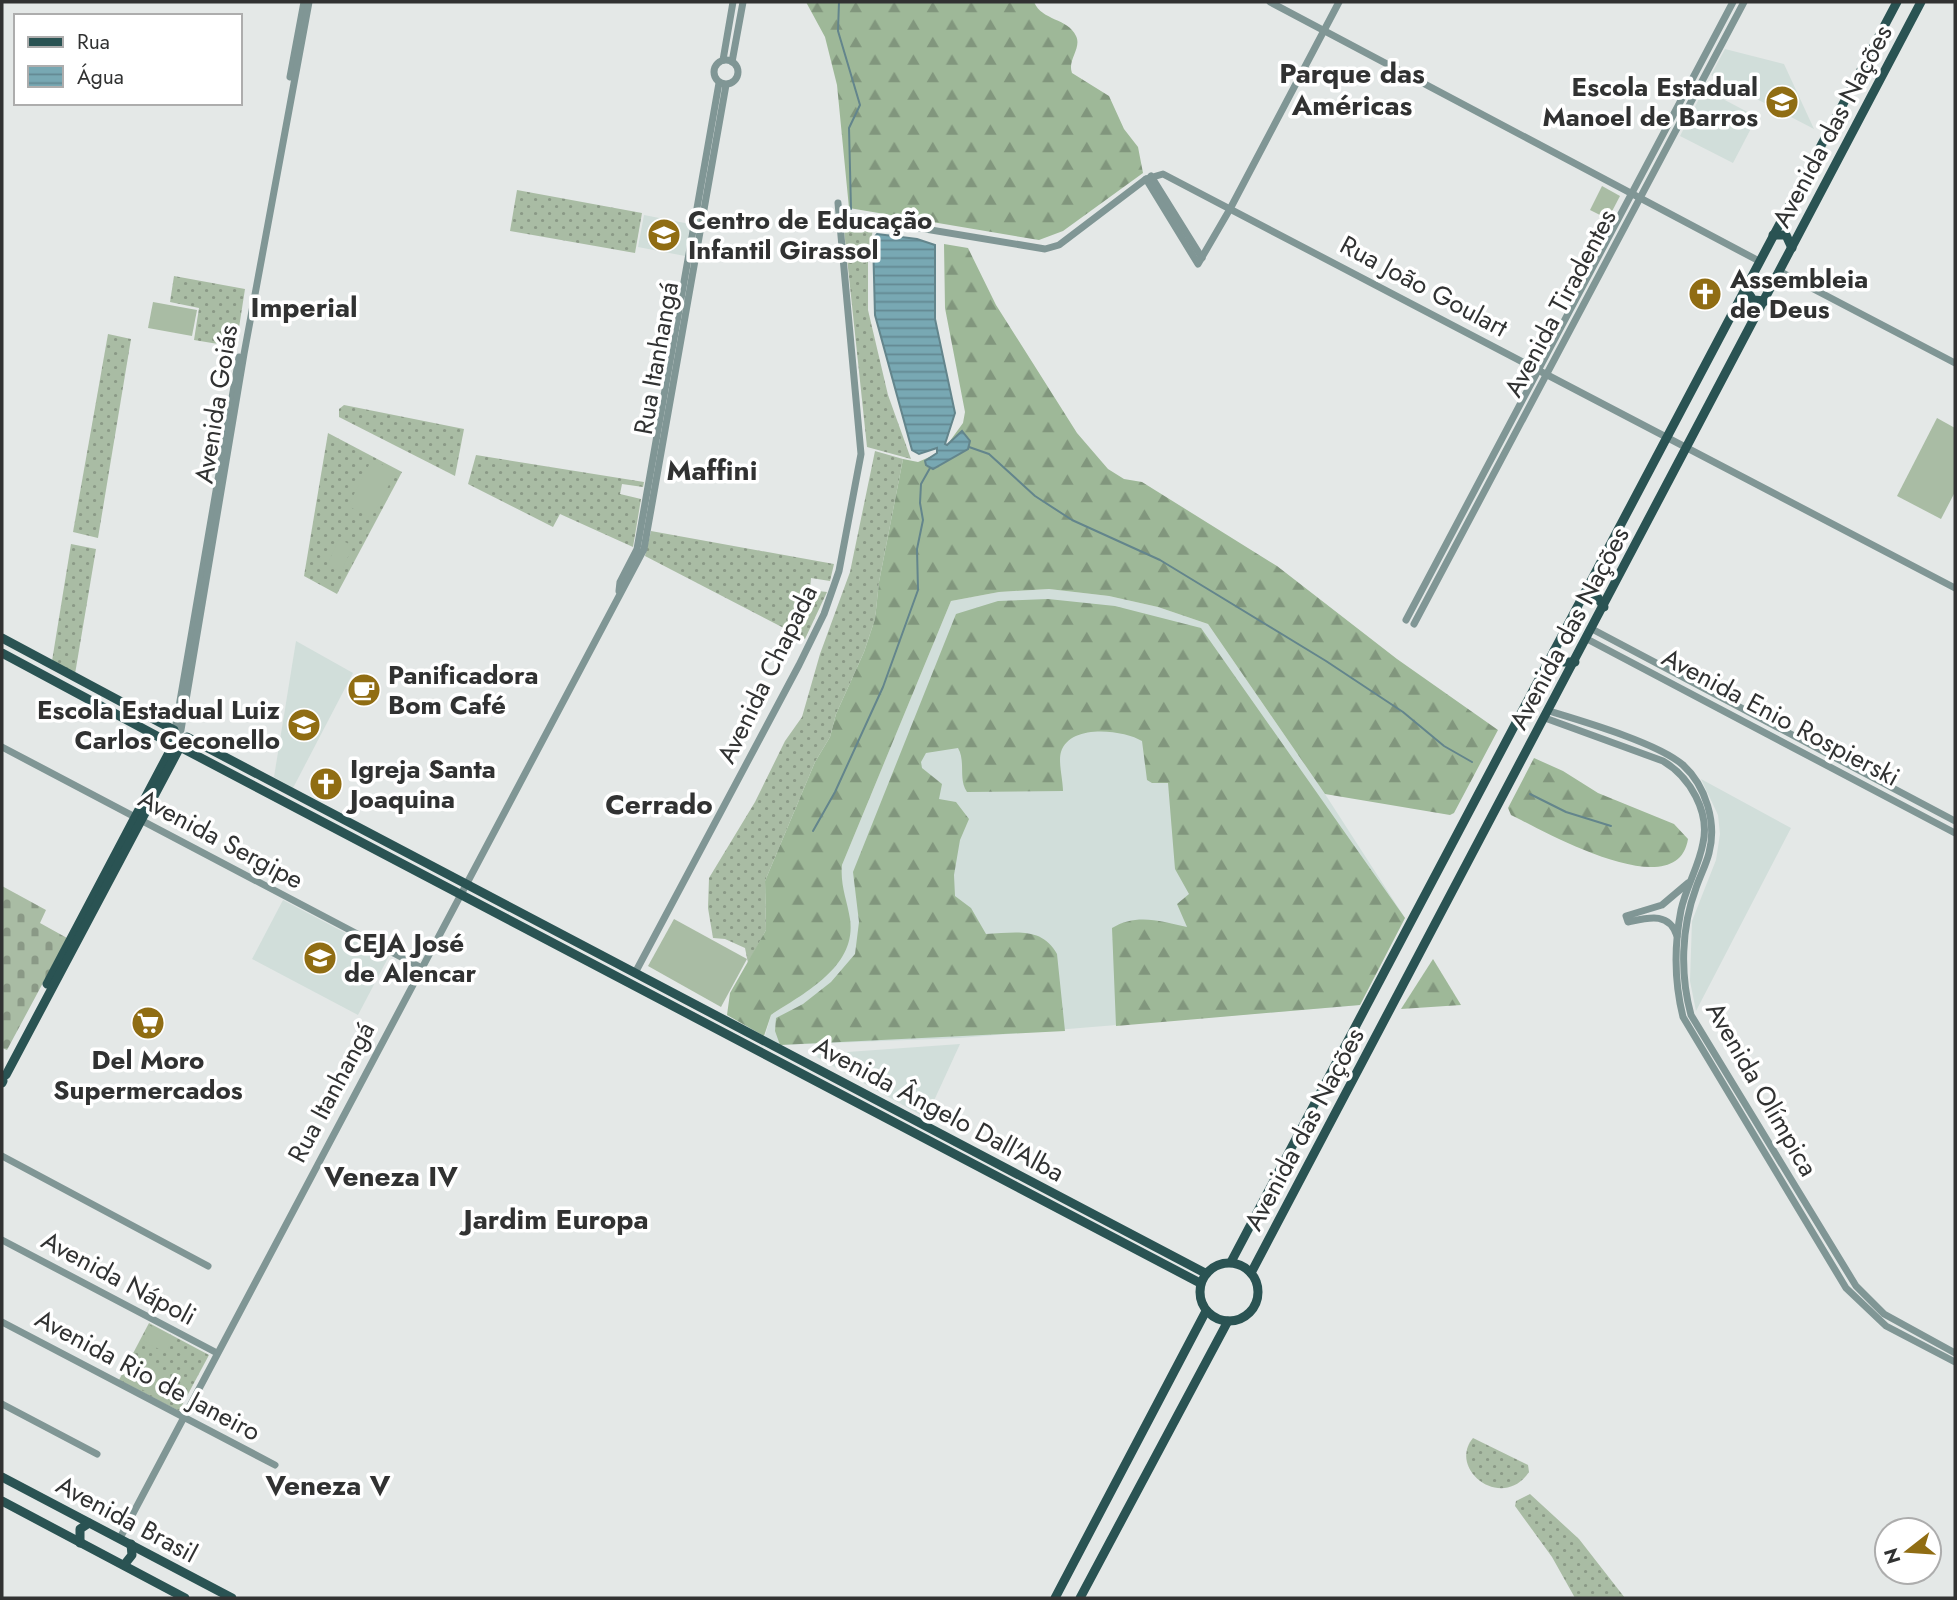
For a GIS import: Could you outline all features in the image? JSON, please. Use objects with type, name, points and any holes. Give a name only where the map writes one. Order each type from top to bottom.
[{"type":"main road","name":"Avenida das Nações","points":[[1231,1262],[1897,2]]},
{"type":"main road","name":"Avenida das Nações","points":[[1251,1273],[1766,301],[1921,2]]},
{"type":"main road","points":[[1773,235],[1786,235],[1792,248]]},
{"type":"main road","points":[[1745,288],[1753,300],[1766,301]]},
{"type":"main road","points":[[1583,596],[1593,594],[1604,607]]},
{"type":"main road","points":[[2,638],[465,883]]},
{"type":"main road","points":[[1554,650],[1562,662],[1575,662]]},
{"type":"main road","points":[[2,653],[460,895]]},
{"type":"main road","points":[[67,687],[76,685],[80,678]]},
{"type":"main road","points":[[3,1077],[138,819],[175,746],[179,732]]},
{"type":"main road","points":[[175,746],[179,732]]},
{"type":"main road","points":[[289,804],[295,792]]},
{"type":"main road","name":"Avenida Ângelo Dall'Alba","points":[[465,883],[1205,1273]]},
{"type":"main road","name":"Avenida Ângelo Dall'Alba","points":[[460,895],[1200,1283]]},
{"type":"main road","points":[[630,984],[638,982],[635,974]]},
{"type":"main road","points":[[1231,1262],[1251,1273],[1258,1292],[1256,1301],[1245,1316],[1228,1321],[1216,1318],[1206,1311],[1200,1298],[1200,1283],[1205,1273],[1217,1265],[1231,1262]]},
{"type":"main road","points":[[1055,1598],[1206,1311]]},
{"type":"main road","points":[[1080,1598],[1228,1321]]},
{"type":"main road","name":"Avenida Brasil","points":[[2,1477],[232,1598]]},
{"type":"main road","name":"Avenida Brasil","points":[[2,1502],[185,1598]]},
{"type":"main road","points":[[80,1543],[80,1529],[89,1523]]},
{"type":"main road","points":[[124,1565],[132,1555],[131,1544]]},
{"type":"street","name":"Avenida Goiás","points":[[179,732],[307,2]]},
{"type":"street","points":[[723,60],[733,2]]},
{"type":"street","points":[[732,62],[743,2]]},
{"type":"street","points":[[1270,2],[1759,261]]},
{"type":"street","points":[[842,220],[861,219],[1045,249],[1059,244],[1149,178],[1200,261],[1339,2]]},
{"type":"street","name":"Avenida Tiradentes","points":[[1406,620],[1733,2]]},
{"type":"street","name":"Avenida Tiradentes","points":[[1414,625],[1744,2]]},
{"type":"street","points":[[723,60],[732,62],[738,68],[738,77],[722,84],[714,72],[716,64],[723,60]]},
{"type":"street","name":"Rua Itanhangá","points":[[120,1538],[619,592],[620,582],[636,549],[722,84]]},
{"type":"street","name":"Rua João Goulart","points":[[1149,178],[1163,174],[1955,588]]},
{"type":"street","name":"Avenida Chapada","points":[[635,974],[799,665],[824,614],[839,571],[861,454],[842,220],[838,203]]},
{"type":"street","points":[[842,220],[861,219]]},
{"type":"street","points":[[1781,272],[1955,363]]},
{"type":"street","name":"Avenida Enio Rospierski","points":[[1589,634],[1955,821]]},
{"type":"street","name":"Avenida Enio Rospierski","points":[[1589,634],[1955,833]]},
{"type":"street","name":"Avenida Olímpica","points":[[1547,714],[1652,756],[1678,772],[1695,796],[1704,828],[1703,843],[1688,882],[1677,936],[1676,984],[1687,1026],[1846,1288],[1886,1326],[1955,1362]]},
{"type":"street","name":"Avenida Olímpica","points":[[1547,714],[1664,753],[1693,776],[1709,809],[1712,842],[1689,908],[1685,937],[1684,971],[1691,1015],[1856,1286],[1884,1314],[1955,1353]]},
{"type":"street","name":"Avenida Sergipe","points":[[2,747],[420,967]]},
{"type":"street","name":"Avenida Olímpica","points":[[1677,936],[1668,922],[1657,917],[1627,919],[1662,905],[1688,882]]},
{"type":"street","points":[[2,1156],[208,1266]]},
{"type":"street","name":"Avenida Nápoli","points":[[2,1240],[217,1353]]},
{"type":"street","name":"Avenida Rio de Janeiro","points":[[2,1322],[275,1465]]},
{"type":"street","points":[[2,1404],[97,1454]]},
{"type":"shaded area","name":"Escola Estadual Manoel de Barros","points":[[1725,49],[1784,64],[1814,129],[1711,75]]},
{"type":"shaded area","points":[[1704,89],[1757,117],[1733,163],[1680,136]]},
{"type":"shaded area","name":"Centro de Educação Infantil Girassol","points":[[644,215],[690,224],[685,256],[638,247]]},
{"type":"shaded area","points":[[1049,589],[1109,596],[1158,607],[1208,624],[1325,794],[1405,918],[1360,1005],[959,1038],[780,1045],[765,1036],[771,1015],[789,1003],[840,881],[842,865],[951,601],[999,592]]},
{"type":"shaded area","name":"Escola Estadual Luiz Carlos Ceconello","points":[[296,641],[353,673],[293,788],[274,777]]},
{"type":"shaded area","points":[[1701,779],[1791,828],[1696,1011],[1690,981],[1692,921],[1716,860],[1720,834],[1718,815]]},
{"type":"shaded area","name":"CEJA José de Alencar","points":[[283,900],[389,956],[358,1015],[252,959]]},
{"type":"shaded area","points":[[960,1044],[926,1118],[817,1057],[819,1054]]},
{"type":"green space","points":[[806,2],[1034,2],[1043,13],[1067,26],[1076,36],[1072,73],[1109,96],[1124,129],[1138,147],[1143,173],[1063,231],[1039,240],[849,208],[837,85],[825,37]]},
{"type":"green space","points":[[1602,186],[1620,196],[1608,219],[1590,210]]},
{"type":"green space","points":[[517,190],[642,213],[635,253],[510,231]]},
{"type":"green space","points":[[850,224],[873,228],[868,262],[868,310],[888,395],[911,459],[867,447],[844,230]]},
{"type":"green space","points":[[944,244],[968,248],[996,305],[1077,433],[1108,469],[1124,479],[1142,482],[1277,566],[1397,659],[1498,730],[1454,813],[1450,815],[1325,794],[1208,624],[1158,607],[1109,596],[1049,589],[999,592],[951,601],[842,865],[850,919],[850,936],[845,951],[837,965],[825,977],[771,1015],[764,1036],[727,1015],[730,993],[766,930],[765,881],[815,762],[830,737],[836,714],[864,652],[875,619],[879,582],[903,459],[918,462],[934,455],[925,461],[939,466],[968,449],[970,441],[962,431],[947,445],[963,423],[965,412],[945,308]]},
{"type":"green space","points":[[174,276],[245,289],[236,347],[194,340],[199,308],[170,302]]},
{"type":"green space","points":[[153,302],[197,310],[192,336],[148,328]]},
{"type":"green space","points":[[108,334],[131,339],[98,538],[73,532]]},
{"type":"green space","points":[[344,405],[464,429],[455,476],[339,417],[339,409]]},
{"type":"green space","points":[[1937,418],[1955,428],[1955,492],[1941,519],[1897,496]]},
{"type":"green space","points":[[328,433],[402,472],[337,594],[304,576]]},
{"type":"green space","points":[[875,451],[903,459],[879,582],[875,619],[864,652],[836,714],[830,737],[815,762],[765,881],[766,930],[748,963],[745,948],[725,939],[713,938],[708,908],[709,878],[755,802],[785,741],[802,717],[820,654],[850,572]]},
{"type":"green space","points":[[476,455],[644,482],[643,487],[622,484],[620,494],[641,499],[633,547],[560,514],[553,527],[468,484]]},
{"type":"green space","points":[[372,459],[396,472],[371,518],[348,506]]},
{"type":"green space","points":[[651,531],[834,564],[830,581],[811,578],[810,590],[827,592],[805,639],[645,556]]},
{"type":"green space","points":[[339,539],[353,546],[341,572],[327,565]]},
{"type":"green space","points":[[71,544],[96,549],[75,674],[52,661]]},
{"type":"green space","points":[[1048,599],[1115,606],[1201,628],[1405,918],[1360,1005],[1116,1026],[1112,928],[1121,923],[1139,920],[1187,927],[1177,904],[1189,894],[1175,869],[1168,783],[1152,783],[1147,780],[1142,741],[1123,734],[1098,732],[1075,736],[1066,743],[1060,756],[1063,791],[967,792],[958,748],[926,753],[921,762],[922,768],[942,784],[939,799],[956,802],[969,819],[960,840],[954,875],[955,896],[971,908],[986,934],[1026,933],[1044,939],[1051,945],[1057,954],[1065,1031],[780,1045],[775,1031],[776,1018],[803,1004],[831,982],[855,954],[859,922],[853,872],[956,614],[998,601]]},
{"type":"green space","points":[[1534,758],[1563,771],[1598,793],[1674,824],[1688,839],[1679,858],[1660,866],[1635,866],[1607,859],[1511,815],[1508,808]]},
{"type":"green space","points":[[2,886],[46,910],[40,923],[67,938],[7,1050],[2,1048]]},
{"type":"green space","points":[[674,919],[747,959],[721,1007],[648,966]]},
{"type":"green space","points":[[1433,959],[1461,1005],[1401,1009]]},
{"type":"green space","points":[[149,1323],[209,1355],[179,1411],[119,1380]]},
{"type":"green space","points":[[149,1325],[173,1338],[166,1353],[142,1340]]},
{"type":"green space","points":[[133,1355],[165,1372],[152,1395],[121,1378]]},
{"type":"green space","points":[[1473,1438],[1528,1465],[1529,1472],[1518,1483],[1505,1488],[1481,1482],[1472,1473],[1467,1462],[1467,1450]]},
{"type":"green space","points":[[1530,1494],[1579,1539],[1625,1598],[1575,1598],[1552,1557],[1515,1506],[1516,1501]]},
{"type":"water","points":[[877,234],[917,239],[935,245],[935,319],[955,413],[945,444],[962,431],[970,441],[968,449],[933,469],[926,465],[925,461],[937,453],[937,448],[919,454],[912,450],[875,315],[873,239]]},
{"type":"waterway","points":[[839,2],[838,31],[860,105],[849,128],[851,209]]},
{"type":"waterway","points":[[969,447],[989,454],[1035,496],[1072,520],[1160,560],[1326,661],[1403,712],[1444,746],[1472,762]]},
{"type":"waterway","points":[[813,831],[835,792],[883,687],[918,590],[917,549],[923,520],[921,484],[930,468]]},
{"type":"waterway","points":[[1530,794],[1566,812],[1611,826]]},
{"type":"place","name":"Escola Estadual Manoel de Barros","points":[[1782,102]]},
{"type":"place","name":"Centro de Educação Infantil Girassol","points":[[664,235]]},
{"type":"place","name":"Assembleia de Deus","points":[[1705,294]]},
{"type":"place","name":"Panificadora Bom Café","points":[[364,690]]},
{"type":"place","name":"Escola Estadual Luiz Carlos Ceconello","points":[[304,725]]},
{"type":"place","name":"Igreja Santa Joaquina","points":[[326,784]]},
{"type":"place","name":"CEJA José de Alencar","points":[[320,958]]},
{"type":"place","name":"Del Moro Supermercados","points":[[148,1023]]},
{"type":"district","name":"Parque das Américas","points":[[1352,89]]},
{"type":"district","name":"Imperial","points":[[304,307]]},
{"type":"district","name":"Maffini","points":[[712,470]]},
{"type":"district","name":"Cerrado","points":[[659,804]]},
{"type":"district","name":"Veneza IV","points":[[391,1176]]},
{"type":"district","name":"Jardim Europa","points":[[556,1219]]},
{"type":"district","name":"Veneza V","points":[[328,1485]]}]
